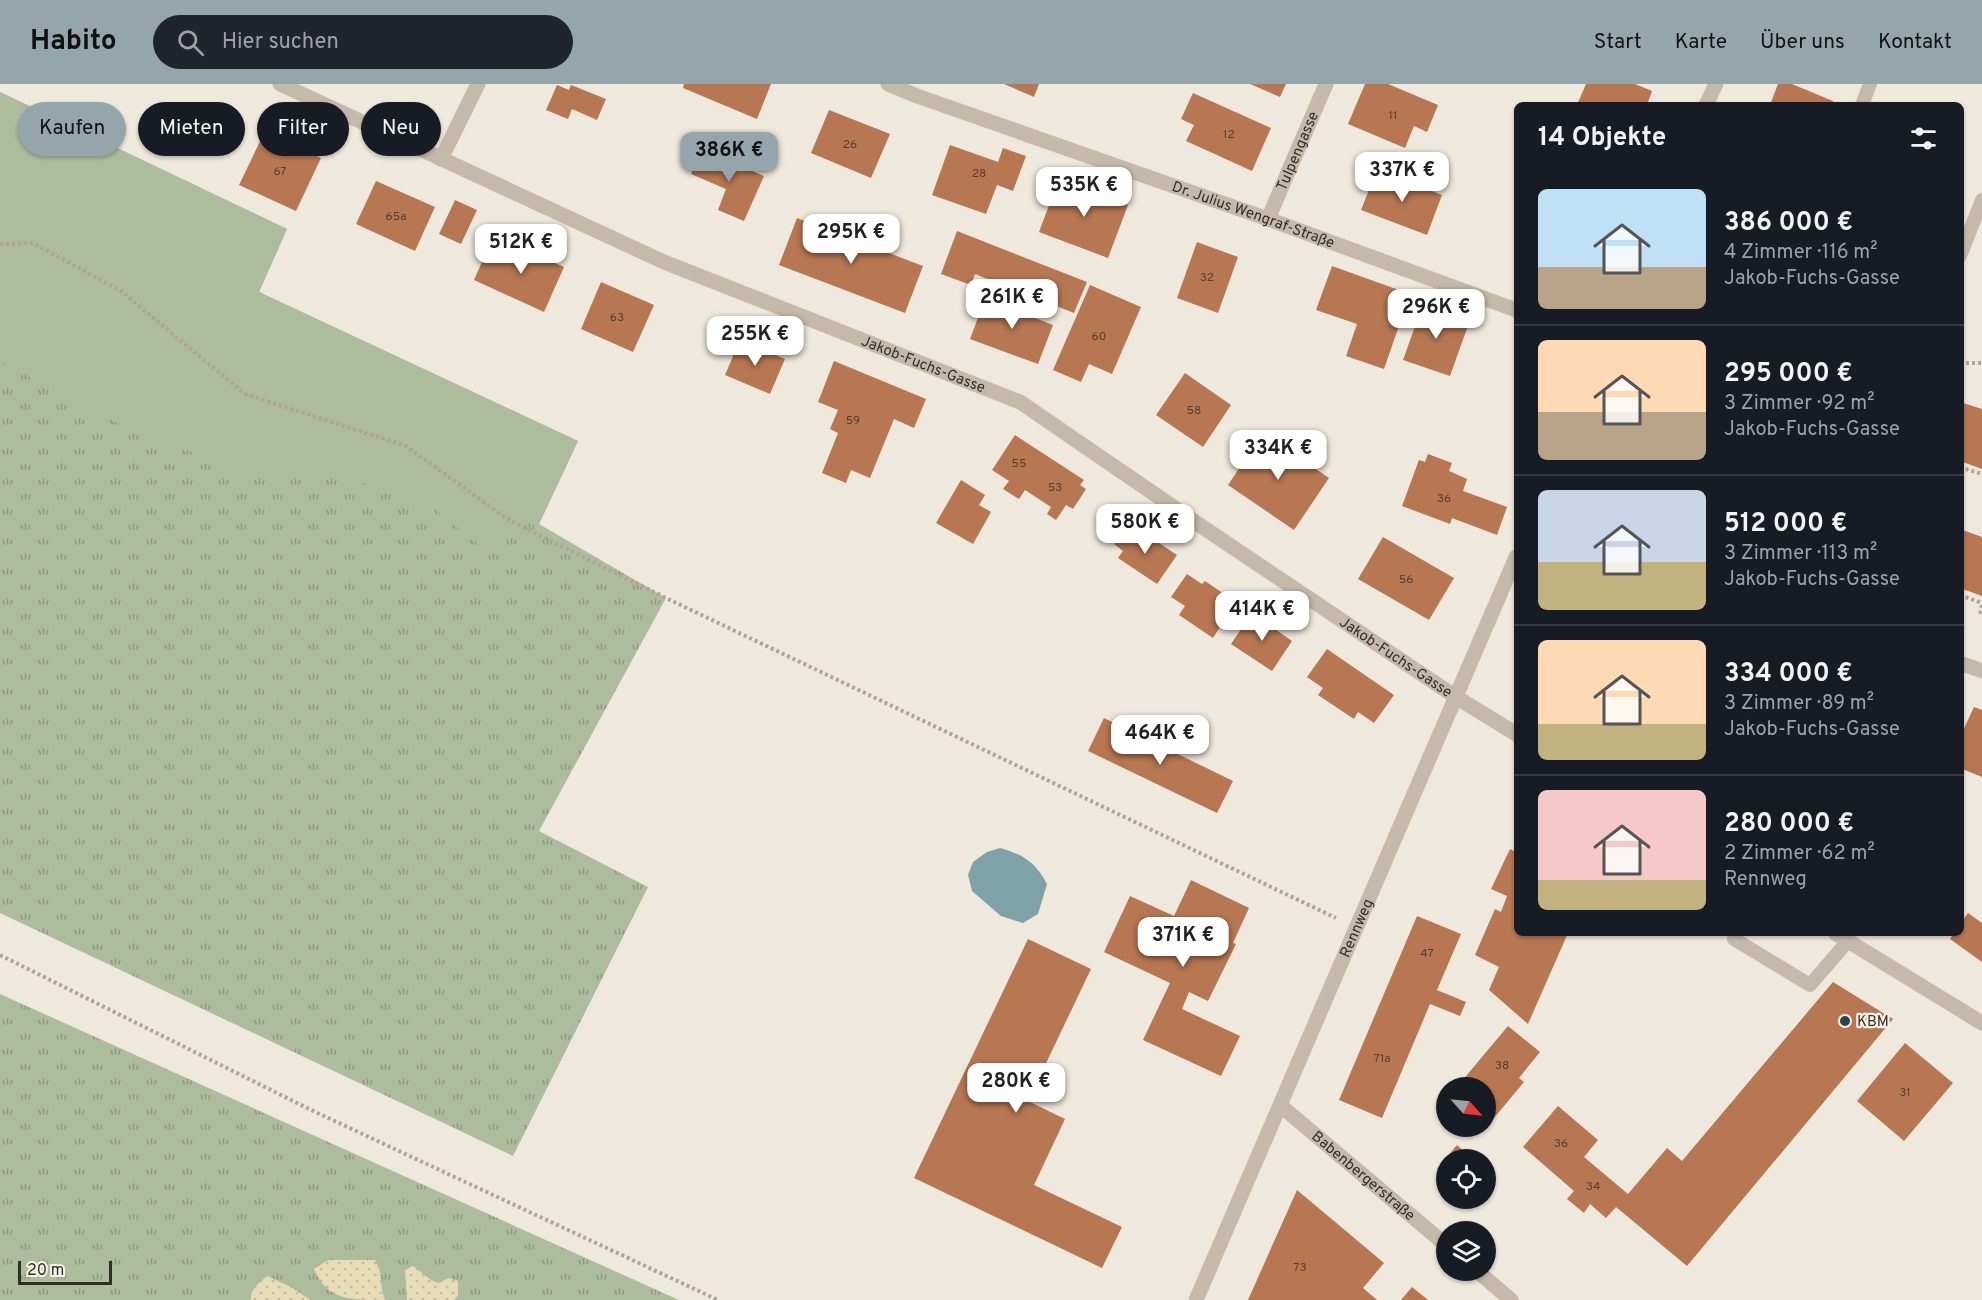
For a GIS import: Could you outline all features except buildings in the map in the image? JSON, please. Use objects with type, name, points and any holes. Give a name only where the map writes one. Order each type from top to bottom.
[{"type":"street","name":"Jakob-Fuchs-Gasse","points":[[280,84],[664,262],[1020,402],[1514,733]]},
{"type":"street","points":[[441,159],[478,84]]},
{"type":"street","name":"Dr. Julius Wengraf-Straße","points":[[888,84],[919,90],[1514,309]]},
{"type":"street","name":"Tulpengasse","points":[[1268,219],[1326,84]]},
{"type":"street","points":[[1707,102],[1716,84]]},
{"type":"street","name":"Rennweg","points":[[1196,1300],[1514,562]]},
{"type":"street","points":[[1964,664],[1982,671]]},
{"type":"street","points":[[1842,937],[1982,1023]]},
{"type":"street","name":"Babenbergerstraße","points":[[1281,1106],[1436,1237]]},
{"type":"street","points":[[1489,1281],[1511,1300]]},
{"type":"lane","points":[[1863,102],[1870,84]]},
{"type":"lane","points":[[1964,246],[1982,200]]},
{"type":"lane","points":[[1734,939],[1810,984],[1842,937]]},
{"type":"path","points":[[0,244],[33,243],[122,291],[245,394],[406,446],[509,520],[677,603],[1357,928]]},
{"type":"path","points":[[1964,363],[1982,363]]},
{"type":"path","points":[[1964,468],[1982,474]]},
{"type":"path","points":[[1964,597],[1982,604],[1980,614],[1982,615]]},
{"type":"path","points":[[0,955],[309,1108],[718,1300]]},
{"type":"green space","points":[[0,92],[21,102],[18,102],[18,156],[126,156],[126,152],[287,229],[259,292],[578,441],[539,524],[666,598],[539,831],[648,887],[513,1156],[0,913]]},
{"type":"green space","points":[[0,92],[21,102],[18,102],[18,156],[126,156],[126,152],[287,229],[259,292],[578,441],[539,524],[509,521],[484,549],[425,501],[332,474],[251,475],[123,426],[0,361]]},
{"type":"green space","points":[[0,994],[679,1300],[0,1300]]},
{"type":"sand","points":[[328,1260],[375,1260],[380,1270],[385,1300],[360,1300],[340,1296],[333,1292],[326,1287],[314,1269]]},
{"type":"sand","points":[[413,1266],[438,1283],[449,1278],[458,1281],[458,1295],[454,1300],[407,1300],[405,1270]]},
{"type":"sand","points":[[267,1276],[293,1288],[310,1300],[251,1300],[254,1289]]},
{"type":"water","points":[[1000,848],[1028,860],[1047,884],[1038,914],[1023,923],[1001,916],[972,891],[968,875],[973,862],[987,852]]},
{"type":"place","name":"KBM","points":[[1845,1021]]}]
